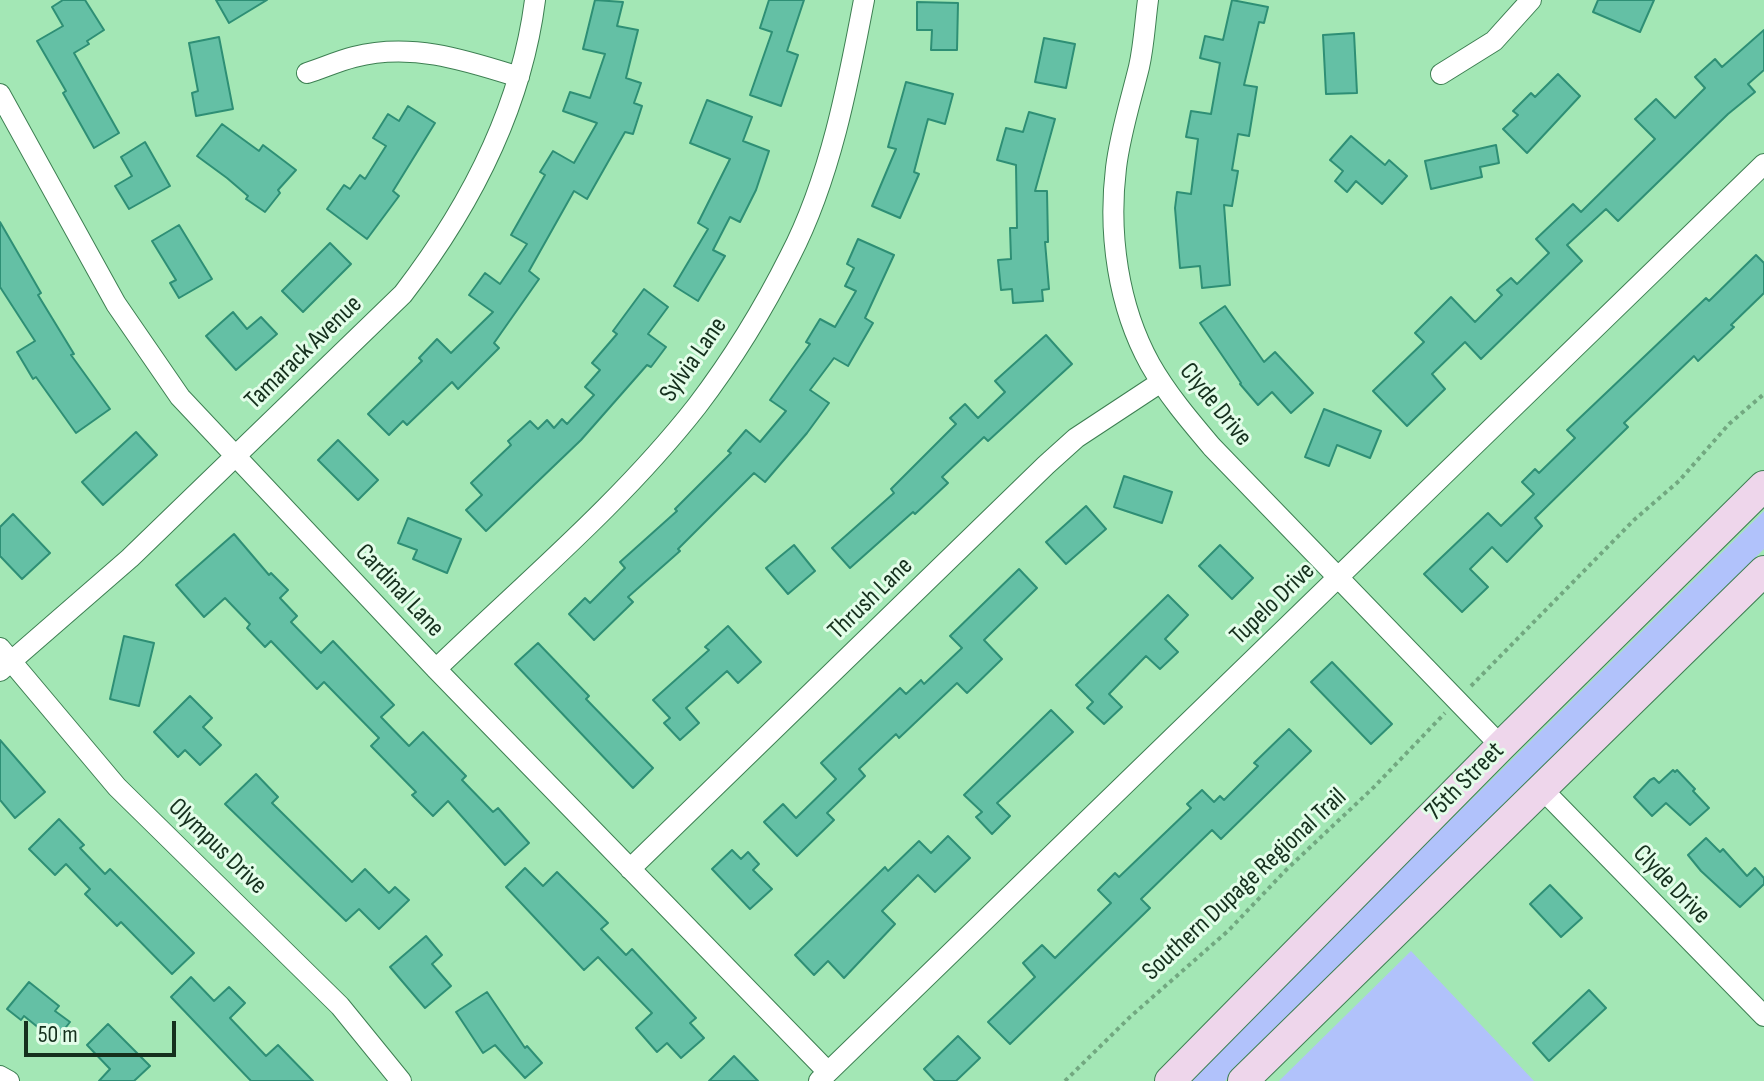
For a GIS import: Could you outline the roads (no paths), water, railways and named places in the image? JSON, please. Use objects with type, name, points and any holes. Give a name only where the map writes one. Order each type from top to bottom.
[{"type":"main road","name":"75th Street","points":[[1170,1081],[1501,746],[1764,486]]},
{"type":"main road","points":[[1243,1081],[1764,571]]},
{"type":"street","name":"Tamarack Avenue","points":[[4,660],[130,558],[403,294],[426,264],[489,157],[519,77],[535,0]]},
{"type":"street","name":"Sylvia Lane","points":[[436,669],[660,450],[725,366],[791,254],[827,164],[849,81],[864,0]]},
{"type":"street","name":"Clyde Drive","points":[[1148,0],[1140,62],[1116,166],[1114,234],[1126,307],[1149,362],[1212,447],[1501,746]]},
{"type":"street","points":[[1441,74],[1494,41],[1531,0]]},
{"type":"street","points":[[307,73],[355,57],[416,51],[463,60],[519,77]]},
{"type":"street","name":"Cardinal Lane","points":[[0,94],[116,304],[180,397],[823,1076]]},
{"type":"street","name":"Tupelo Drive","points":[[823,1076],[1764,164]]},
{"type":"street","name":"Thrush Lane","points":[[630,869],[1046,465],[1076,438],[1161,382]]},
{"type":"street","name":"Olympus Drive","points":[[4,660],[117,787],[340,1006],[401,1081]]},
{"type":"street","name":"Clyde Drive","points":[[1542,789],[1764,1016]]},
{"type":"street","points":[[0,1076],[9,1081]]}]
